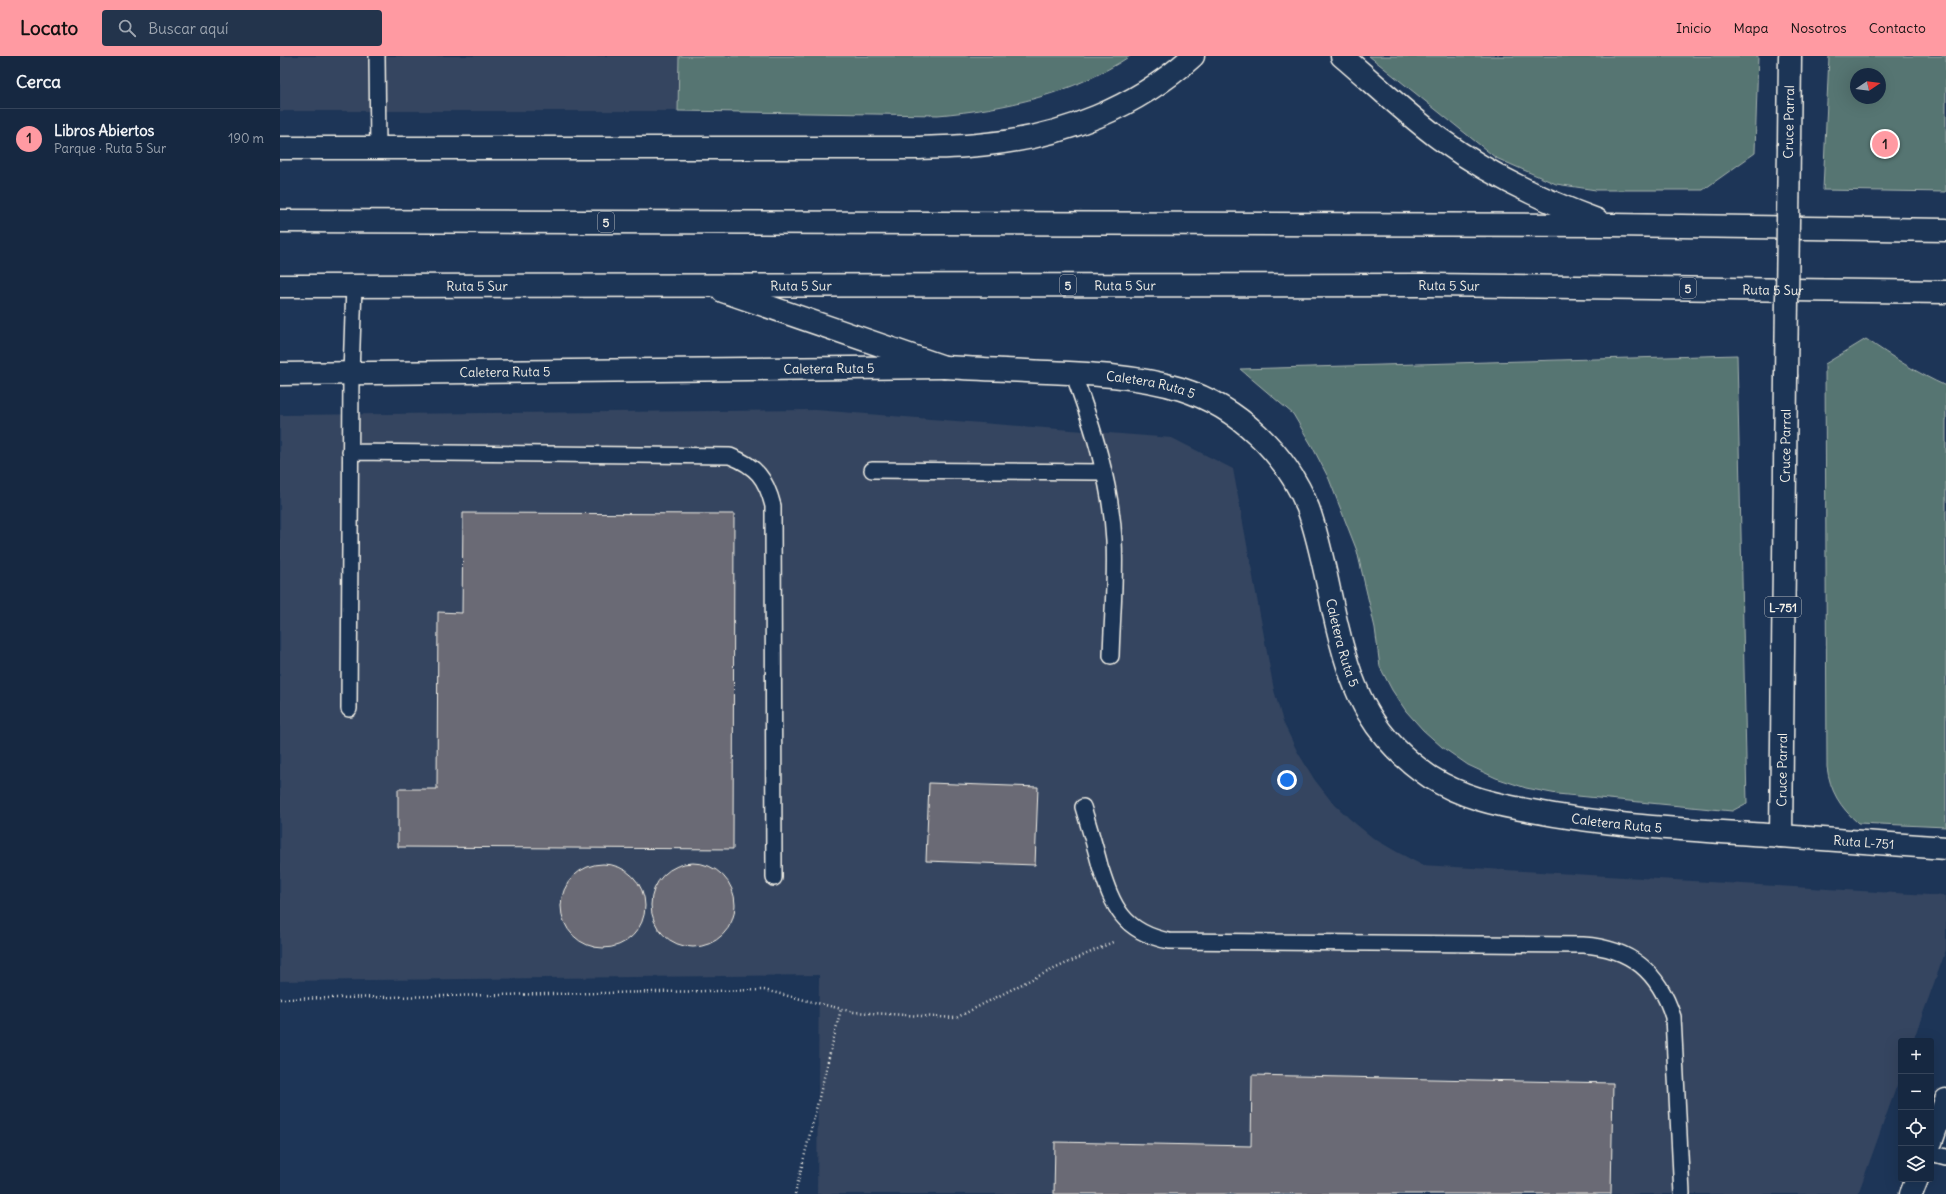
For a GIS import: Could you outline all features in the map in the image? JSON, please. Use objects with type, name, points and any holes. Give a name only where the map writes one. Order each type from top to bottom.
[{"type":"main road","points":[[280,148],[920,148],[987,144],[1035,136],[1078,124],[1108,113],[1148,89],[1193,56]]},
{"type":"main road","points":[[1342,56],[1420,123],[1460,153],[1521,188],[1566,209],[1612,226]]},
{"type":"main road","name":"Cruce Parral","points":[[1781,836],[1790,56]]},
{"type":"main road","name":"5","points":[[280,221],[1612,226],[1946,230]]},
{"type":"main road","points":[[707,285],[944,367]]},
{"type":"main road","name":"Ruta 5 Sur","points":[[280,286],[1430,285],[1946,292]]},
{"type":"main road","name":"Caletera Ruta 5","points":[[280,374],[944,367],[1104,375],[1136,379],[1182,390],[1222,408],[1245,423],[1266,442],[1284,463],[1297,485],[1315,532],[1347,669],[1356,694],[1370,717],[1388,740],[1408,761],[1432,778],[1456,791],[1482,801],[1551,815],[1640,826],[1781,836]]},
{"type":"main road","name":"Ruta L-751","points":[[1781,836],[1946,848]]},
{"type":"main road","points":[[1934,1134],[1946,1100]]},
{"type":"main road","points":[[1911,1194],[1916,1182]]},
{"type":"lane","points":[[377,56],[378,148]]},
{"type":"lane","points":[[349,709],[350,374],[354,286]]},
{"type":"lane","points":[[1073,373],[1092,423],[1104,472],[1114,541],[1111,656]]},
{"type":"lane","points":[[350,452],[730,456],[744,462],[756,471],[764,481],[773,506],[774,878]]},
{"type":"lane","points":[[872,470],[1104,472]]},
{"type":"lane","points":[[1083,807],[1113,904],[1123,919],[1137,930],[1152,938],[1169,941],[1583,945],[1599,946],[1615,950],[1644,967],[1657,982],[1667,998],[1673,1017],[1682,1194]]},
{"type":"lane","points":[[1934,1154],[1946,1157]]},
{"type":"path","points":[[280,999],[764,990],[854,1012],[956,1018],[1030,980],[1137,930]]},
{"type":"path","points":[[796,1194],[841,1009]]},
{"type":"shaded area","points":[[280,56],[679,56],[678,111],[280,111]]},
{"type":"shaded area","points":[[816,410],[1172,438],[1233,469],[1274,690],[1283,722],[1297,751],[1314,779],[1331,801],[1373,838],[1422,865],[1946,896],[1946,950],[1914,1038],[1898,1038],[1898,1082],[1858,1194],[817,1194],[819,975],[280,981],[280,415]]},
{"type":"green space","points":[[679,56],[1130,56],[1086,80],[1038,98],[989,109],[938,115],[678,111]]},
{"type":"green space","points":[[1369,56],[1758,56],[1755,153],[1703,190],[1596,190],[1556,184],[1496,158]]},
{"type":"green space","points":[[1829,56],[1946,56],[1946,192],[1823,190]]},
{"type":"green space","points":[[1866,339],[1925,376],[1946,386],[1946,827],[1858,823],[1841,805],[1833,791],[1828,776],[1825,364]]},
{"type":"green space","points":[[1737,355],[1747,803],[1732,811],[1557,794],[1526,788],[1496,778],[1468,765],[1442,747],[1423,730],[1406,711],[1392,690],[1380,667],[1375,628],[1357,551],[1329,479],[1293,414],[1240,369]]},
{"type":"building","points":[[463,513],[734,514],[733,849],[398,847],[398,789],[437,789],[438,612],[462,613]]},
{"type":"building","points":[[929,783],[1038,787],[1035,865],[926,861]]},
{"type":"building","points":[[685,863],[701,863],[717,870],[728,881],[735,897],[735,913],[732,921],[723,935],[717,940],[701,947],[685,947],[669,940],[658,929],[651,913],[651,897],[658,881],[669,870]]},
{"type":"building","points":[[595,864],[611,864],[627,871],[638,882],[645,898],[645,914],[642,922],[633,936],[627,941],[611,948],[595,948],[579,941],[568,930],[561,914],[561,898],[568,882],[579,871]]},
{"type":"building","points":[[1252,1075],[1613,1083],[1611,1194],[1054,1194],[1055,1142],[1251,1146]]},
{"type":"place","name":"Libros Abiertos","points":[[1885,144]]}]
